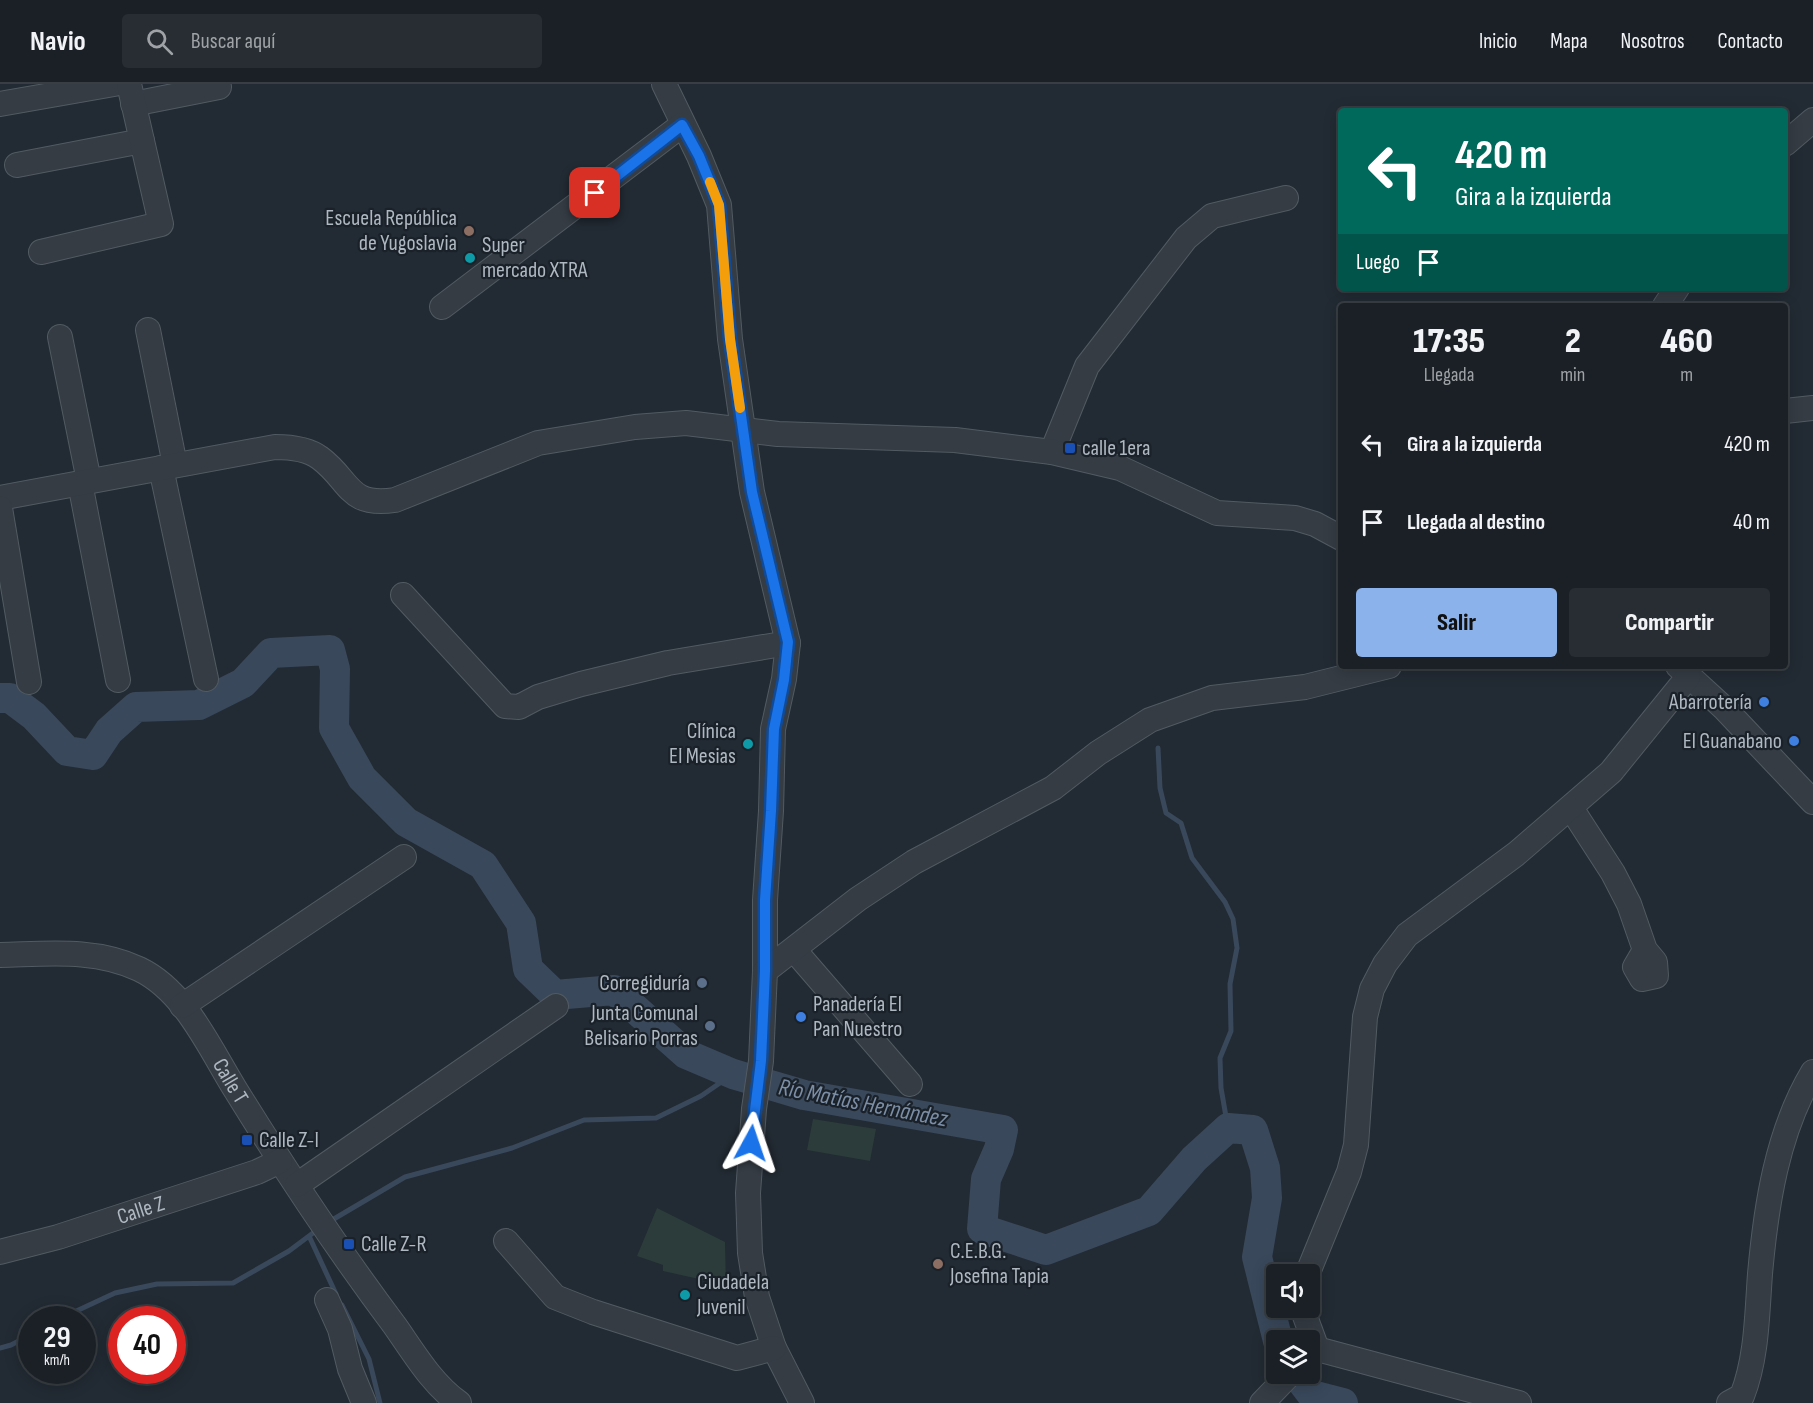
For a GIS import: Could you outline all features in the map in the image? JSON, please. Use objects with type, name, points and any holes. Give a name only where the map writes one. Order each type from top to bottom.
[{"type":"street","points":[[0,104],[114,84]]},
{"type":"street","points":[[664,84],[699,156],[719,205],[730,339],[752,492],[788,642],[784,680],[774,729],[765,900],[761,1061],[755,1102],[748,1193],[750,1253],[758,1297],[774,1348],[802,1403]]},
{"type":"street","points":[[41,252],[161,224],[131,94],[219,87]]},
{"type":"street","points":[[1788,141],[1813,120]]},
{"type":"street","points":[[442,307],[682,125]]},
{"type":"street","points":[[17,165],[142,141]]},
{"type":"street","points":[[1052,452],[1087,366],[1186,238],[1212,216],[1286,198]]},
{"type":"street","points":[[148,330],[168,467],[206,679]]},
{"type":"street","points":[[60,337],[118,680]]},
{"type":"street","points":[[1788,411],[1813,408]]},
{"type":"street","points":[[0,498],[275,447],[292,448],[320,458],[356,497],[379,503],[395,500],[538,443],[671,423],[778,434],[956,440],[1052,452],[1120,468],[1217,513],[1295,518],[1314,524],[1338,536]]},
{"type":"street","points":[[0,508],[29,682]]},
{"type":"street","points":[[403,595],[505,706],[519,708],[537,697],[592,681],[668,663],[788,642]]},
{"type":"street","points":[[765,971],[795,951],[858,899],[914,862],[1053,788],[1098,753],[1150,720],[1212,698],[1315,685],[1377,669]]},
{"type":"street","points":[[1311,1264],[1349,1172],[1356,1145],[1365,1017],[1379,974],[1407,935],[1571,808],[1611,772],[1683,671],[1725,709],[1813,802]]},
{"type":"street","points":[[1571,808],[1624,894],[1645,950]]},
{"type":"street","points":[[182,1006],[404,857]]},
{"type":"street","points":[[795,951],[910,1084]]},
{"type":"street","name":"Calle T","points":[[0,955],[79,953],[112,960],[139,970],[161,984],[182,1006],[331,1237],[441,1388],[459,1403]]},
{"type":"street","points":[[297,1185],[556,1006]]},
{"type":"street","points":[[1729,1403],[1742,1396],[1747,1383],[1757,1313],[1763,1246],[1783,1135],[1813,1072]]},
{"type":"street","name":"Calle Z","points":[[0,1252],[69,1234],[257,1172],[280,1161]]},
{"type":"street","points":[[506,1241],[555,1297],[593,1312],[737,1358],[774,1348]]},
{"type":"street","points":[[327,1300],[340,1329],[350,1369],[364,1403]]},
{"type":"street","points":[[1320,1355],[1519,1403]]},
{"type":"street","points":[[1262,1403],[1280,1384]]},
{"type":"shaded area","points":[[813,1119],[876,1129],[870,1161],[807,1150]]},
{"type":"shaded area","points":[[657,1208],[725,1242],[726,1285],[663,1271],[663,1265],[637,1256]]},
{"type":"waterway","name":"Río Matías Hernández","points":[[0,698],[10,698],[34,716],[67,751],[93,755],[109,731],[136,707],[199,705],[243,683],[271,653],[330,650],[335,669],[334,728],[362,778],[406,822],[483,865],[521,923],[528,969],[555,995],[614,990],[686,1054],[733,1074],[804,1095],[1003,1130],[999,1149],[986,1179],[982,1229],[1046,1250],[1149,1211],[1194,1159],[1228,1128],[1253,1130],[1265,1168],[1267,1198],[1257,1257],[1275,1330]]},
{"type":"waterway","points":[[1158,748],[1160,788],[1166,813],[1181,823],[1192,858],[1225,902],[1233,919],[1237,948],[1230,984],[1231,1031],[1220,1058],[1221,1088],[1228,1128]]},
{"type":"waterway","points":[[327,1223],[405,1177],[512,1148],[584,1120],[656,1118],[701,1096],[733,1074]]},
{"type":"waterway","points":[[87,1306],[115,1293],[157,1284],[233,1283],[289,1251],[317,1230]]},
{"type":"waterway","points":[[309,1236],[336,1294]]},
{"type":"waterway","points":[[342,1305],[369,1359],[380,1403]]},
{"type":"waterway","points":[[0,1348],[18,1341]]},
{"type":"waterway","name":"Río Matías Hernández","points":[[1304,1384],[1312,1395],[1343,1403]]},
{"type":"slow traffic","points":[[710,182],[719,205],[730,339],[740,408]]},
{"type":"place","name":"Escuela República de Yugoslavia","points":[[469,231]]},
{"type":"place","name":"Super mercado XTRA","points":[[470,258]]},
{"type":"place","name":"calle 1era","points":[[1070,448]]},
{"type":"place","name":"Abarrotería","points":[[1764,702]]},
{"type":"place","name":"El Guanabano","points":[[1794,741]]},
{"type":"place","name":"Clínica El Mesias","points":[[748,744]]},
{"type":"place","name":"Corregiduría","points":[[702,983]]},
{"type":"place","name":"Panadería El Pan Nuestro","points":[[801,1017]]},
{"type":"place","name":"Junta Comunal Belisario Porras","points":[[710,1026]]},
{"type":"place","name":"Calle Z-I","points":[[247,1140]]},
{"type":"place","name":"Calle Z-R","points":[[349,1244]]},
{"type":"place","name":"C.E.B.G. Josefina Tapia","points":[[938,1264]]},
{"type":"place","name":"Ciudadela Juvenil","points":[[685,1295]]},
{"type":"route","points":[[595,193],[682,125],[699,156],[719,205],[730,339],[752,492],[788,642],[784,680],[774,729],[765,900],[761,1061],[751,1143]]}]
